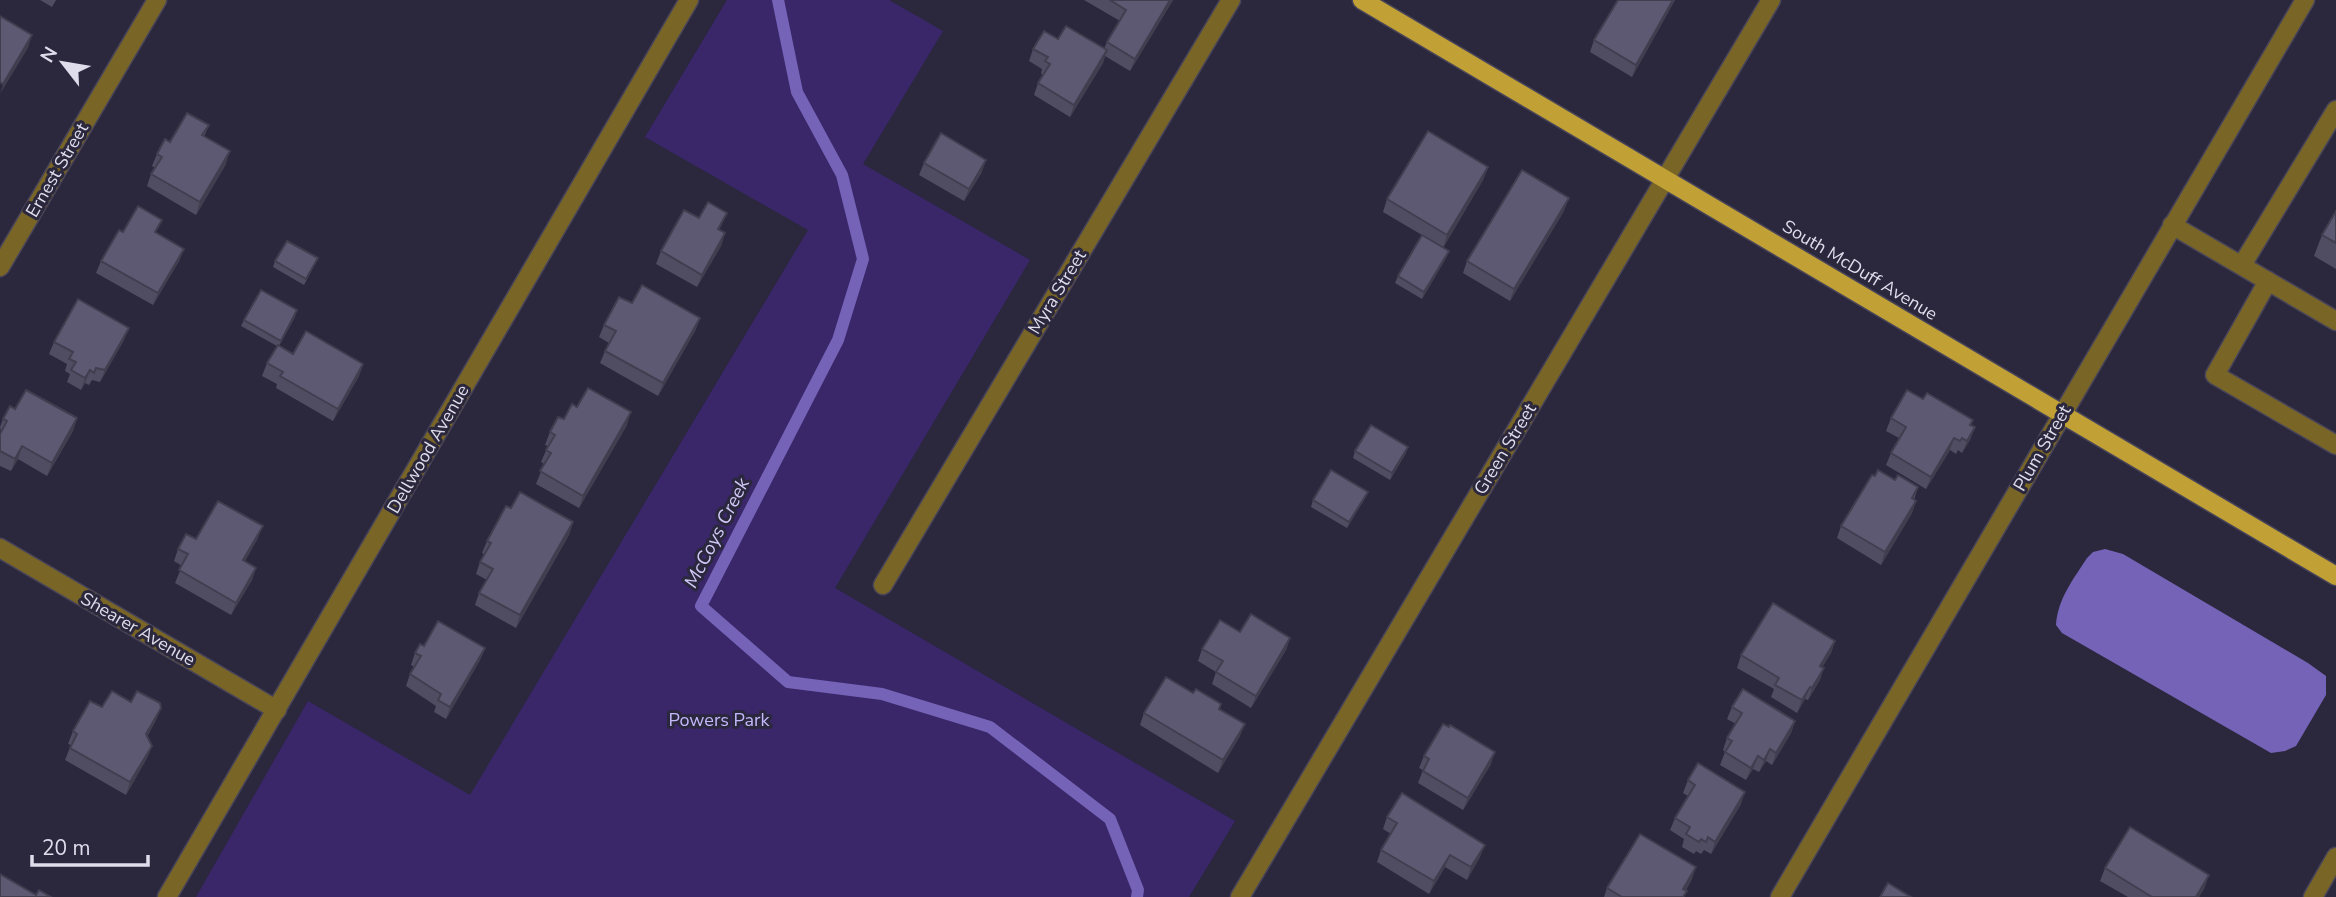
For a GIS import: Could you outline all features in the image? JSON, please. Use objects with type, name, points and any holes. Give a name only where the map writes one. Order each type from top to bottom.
[{"type":"main road","name":"South McDuff Avenue","points":[[1362,0],[2335,573]]},
{"type":"street","name":"Ernest Street","points":[[0,267],[157,0]]},
{"type":"street","name":"Dellwood Avenue","points":[[167,897],[689,0]]},
{"type":"street","name":"Myra Street","points":[[883,585],[1231,0]]},
{"type":"street","name":"Green Street","points":[[1240,897],[1771,0]]},
{"type":"street","name":"Plum Street","points":[[1780,897],[2305,0]]},
{"type":"street","points":[[2242,265],[2336,110]]},
{"type":"street","points":[[2172,225],[2336,321]]},
{"type":"street","points":[[2268,281],[2215,375],[2336,446]]},
{"type":"street","name":"Shearer Avenue","points":[[0,548],[277,710]]},
{"type":"street","points":[[2313,897],[2330,881],[2336,857]]},
{"type":"green space","name":"Powers Park","points":[[727,0],[889,0],[943,31],[863,164],[1030,260],[835,588],[1235,821],[1189,897],[196,897],[308,701],[470,795],[808,230],[645,137]]},
{"type":"shaded area","points":[[2105,549],[2123,554],[2326,676],[2326,695],[2296,746],[2271,753],[2062,633],[2056,625],[2057,615],[2067,590],[2087,558],[2093,552]]},
{"type":"building","points":[[1110,0],[1170,0],[1135,59],[1107,42],[1126,10]]},
{"type":"building","points":[[1618,0],[1673,0],[1636,65],[1594,40]]},
{"type":"building","points":[[0,16],[32,35],[3,84],[0,82]]},
{"type":"building","points":[[1066,26],[1107,50],[1074,105],[1038,83],[1050,64],[1045,61],[1048,57],[1033,49],[1044,31],[1058,39]]},
{"type":"building","points":[[187,113],[209,125],[202,135],[230,151],[200,202],[151,174],[162,157],[157,154],[165,139],[170,142]]},
{"type":"building","points":[[1428,131],[1488,167],[1447,235],[1387,199]]},
{"type":"building","points":[[941,133],[986,160],[969,189],[924,163]]},
{"type":"building","points":[[1522,170],[1569,198],[1514,289],[1467,261]]},
{"type":"building","points":[[708,202],[727,213],[718,229],[725,233],[702,275],[661,251],[684,210],[699,218]]},
{"type":"building","points":[[138,206],[162,220],[155,232],[184,249],[158,293],[101,261],[119,230],[123,232]]},
{"type":"building","points":[[2336,211],[2336,243],[2322,235]]},
{"type":"building","points":[[1422,235],[1449,251],[1424,292],[1398,276]]},
{"type":"building","points":[[287,241],[318,258],[306,279],[275,261]]},
{"type":"building","points":[[642,285],[700,318],[663,383],[605,351],[616,331],[604,325],[619,297],[632,303]]},
{"type":"building","points":[[261,290],[297,310],[281,341],[244,320]]},
{"type":"building","points":[[78,299],[129,328],[105,370],[96,368],[94,373],[90,370],[85,378],[71,370],[76,362],[69,359],[73,352],[54,342]]},
{"type":"building","points":[[306,331],[363,364],[338,409],[280,376],[283,372],[267,363],[278,345],[293,354]]},
{"type":"building","points":[[588,388],[631,412],[583,496],[540,471],[551,453],[546,450],[555,435],[550,432],[558,417],[564,419],[572,404],[577,407]]},
{"type":"building","points":[[26,390],[77,418],[52,463],[22,446],[15,459],[0,451],[0,434],[7,421],[3,419],[10,406],[15,409]]},
{"type":"building","points":[[1907,390],[1923,399],[1927,393],[1973,420],[1970,425],[1975,427],[1967,441],[1954,438],[1931,477],[1891,453],[1906,427],[1891,418]]},
{"type":"building","points":[[1371,425],[1408,447],[1392,473],[1355,451]]},
{"type":"building","points":[[1331,470],[1368,492],[1349,522],[1313,500]]},
{"type":"building","points":[[1878,470],[1895,480],[1898,475],[1918,487],[1912,498],[1916,501],[1885,552],[1841,526],[1872,475],[1875,476]]},
{"type":"building","points":[[520,492],[573,522],[520,615],[479,593],[493,569],[480,562],[491,543],[487,541],[506,506],[511,508]]},
{"type":"building","points":[[218,501],[263,526],[243,560],[256,568],[236,603],[179,570],[188,554],[178,549],[186,534],[196,539]]},
{"type":"building","points":[[1773,603],[1835,641],[1820,666],[1824,668],[1802,700],[1775,685],[1779,678],[1741,655]]},
{"type":"building","points":[[1251,614],[1290,638],[1256,696],[1216,672],[1223,661],[1202,649],[1220,620],[1240,632]]},
{"type":"building","points":[[438,621],[485,648],[450,707],[438,700],[441,694],[410,674],[421,656],[415,653],[420,644],[424,646]]},
{"type":"building","points":[[1166,677],[1193,693],[1196,689],[1221,704],[1219,709],[1245,724],[1223,760],[1144,713]]},
{"type":"building","points":[[1743,689],[1795,721],[1776,753],[1770,749],[1764,760],[1758,756],[1751,768],[1725,752],[1732,741],[1727,738],[1742,713],[1732,707]]},
{"type":"building","points":[[112,691],[131,702],[137,691],[160,703],[161,708],[146,734],[152,746],[130,782],[70,748],[77,734],[73,731],[90,701],[102,707]]},
{"type":"building","points":[[1443,724],[1449,727],[1450,725],[1495,752],[1468,798],[1423,771],[1429,759],[1424,756]]},
{"type":"building","points":[[1698,763],[1745,792],[1715,842],[1708,837],[1706,842],[1701,839],[1699,842],[1686,834],[1690,827],[1675,818],[1695,785],[1688,780]]},
{"type":"building","points":[[1402,793],[1485,845],[1471,867],[1450,855],[1434,881],[1381,850],[1397,823],[1387,817]]},
{"type":"building","points":[[2130,827],[2209,875],[2196,897],[2152,897],[2105,868]]},
{"type":"building","points":[[1640,834],[1696,867],[1683,889],[1687,891],[1683,897],[1622,897],[1607,888]]},
{"type":"building","points":[[0,874],[36,895],[39,890],[51,897],[0,897]]},
{"type":"building","points":[[1888,883],[1911,897],[1880,897]]},
{"type":"waterway","name":"McCoys Creek","points":[[778,0],[797,92],[842,175],[863,259],[838,340],[701,606],[788,682],[882,694],[990,727],[1110,819],[1138,890],[1137,897]]}]
